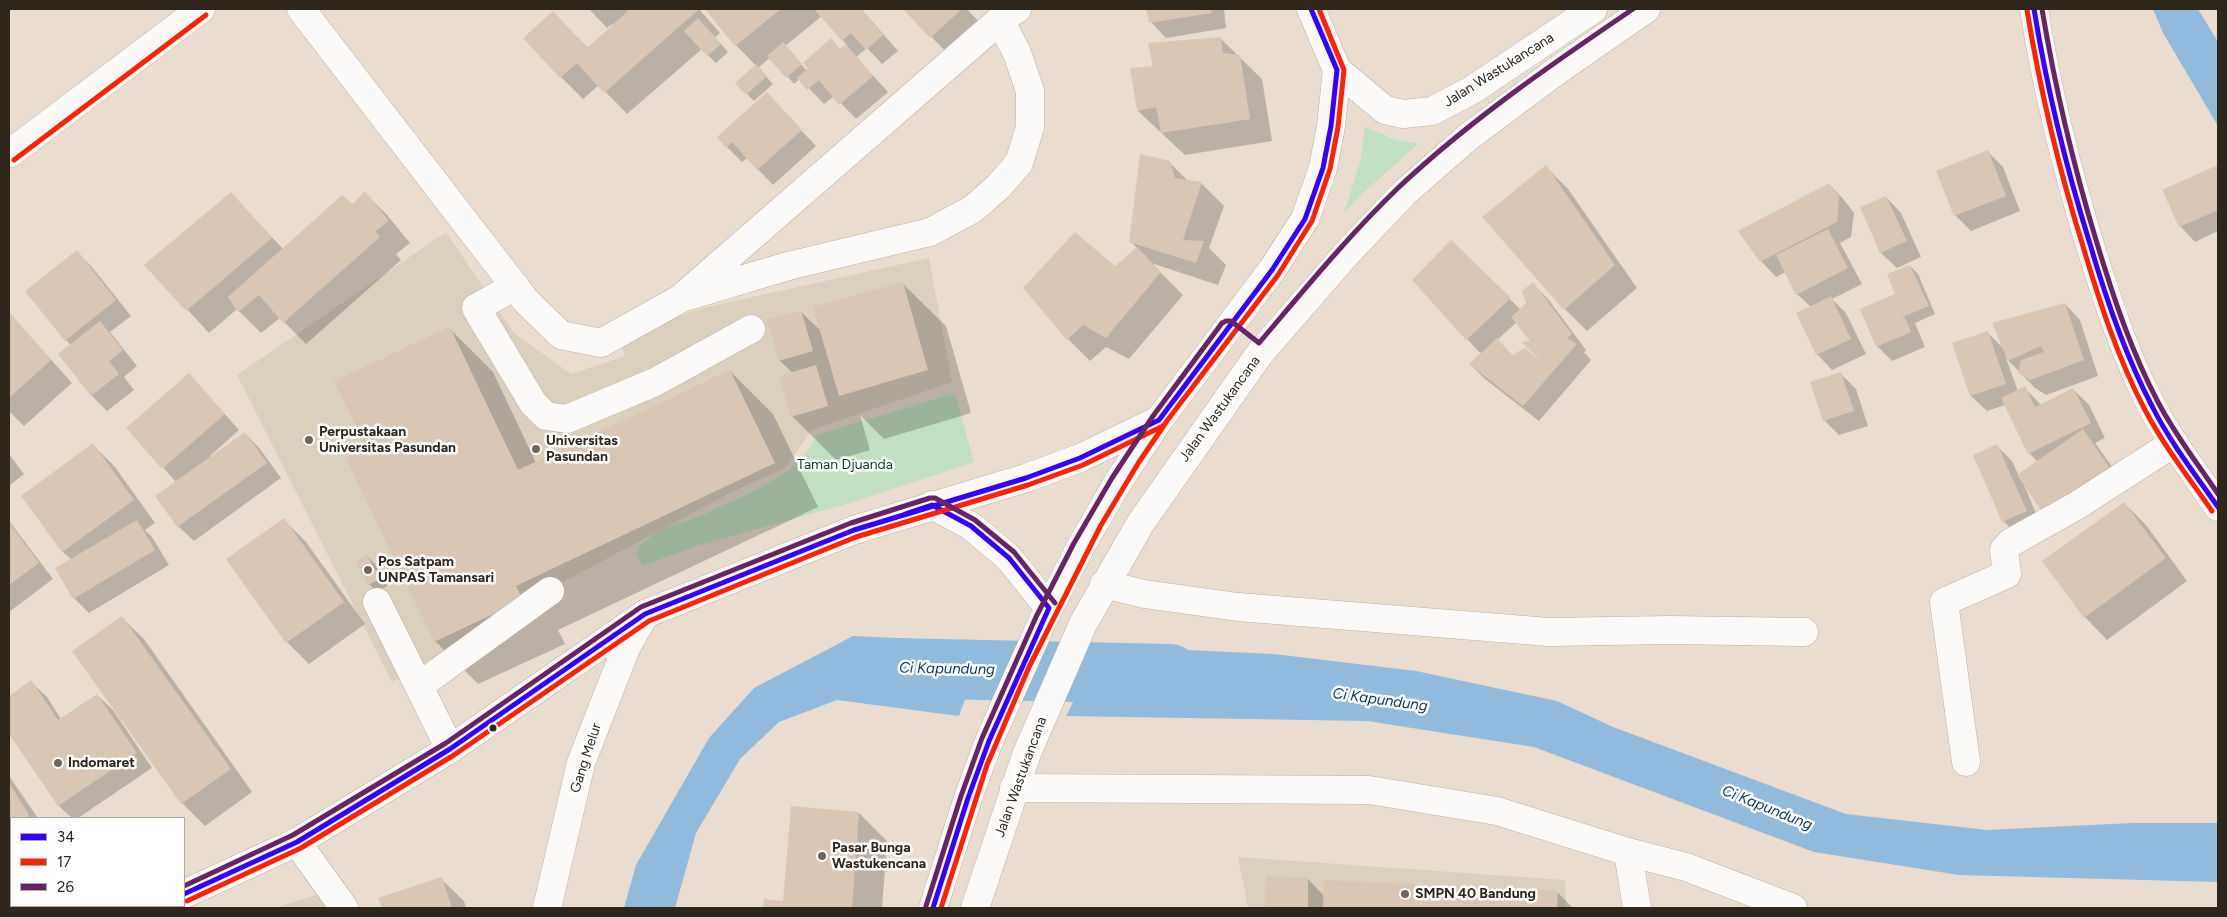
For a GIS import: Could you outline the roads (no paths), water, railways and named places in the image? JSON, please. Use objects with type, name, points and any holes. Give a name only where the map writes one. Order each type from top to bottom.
[{"type":"main road","points":[[9,154],[201,9]]},
{"type":"main road","points":[[301,9],[526,301],[561,335],[601,342],[680,299],[788,266],[930,232],[973,209],[1019,163],[1030,127],[1030,91],[1017,52],[1008,14],[680,299]]},
{"type":"main road","points":[[933,908],[968,798],[989,741],[1046,614],[1109,498],[1159,420],[1272,270],[1305,220],[1323,168],[1331,126],[1337,70],[1311,9]]},
{"type":"main road","name":"Jalan Wastukancana","points":[[1337,70],[1385,110],[1403,114],[1432,111],[1472,90],[1593,9]]},
{"type":"main road","name":"Jalan Wastukancana","points":[[975,908],[1027,753],[1083,624],[1104,584],[1140,524],[1260,353],[1347,253],[1404,193],[1468,137],[1558,70],[1646,9]]},
{"type":"main road","points":[[2034,9],[2041,56],[2075,196],[2118,332],[2145,394],[2174,443],[2218,507]]},
{"type":"main road","points":[[515,286],[476,308],[533,403],[546,416],[567,419],[655,382],[751,329]]},
{"type":"main road","points":[[1228,328],[1260,353]]},
{"type":"main road","points":[[185,894],[297,842],[450,749],[644,614],[854,530],[1026,478],[1080,458],[1159,420]]},
{"type":"main road","points":[[1966,762],[1944,602],[2007,574],[2004,550],[2010,543],[2076,506],[2174,443]]},
{"type":"main road","points":[[932,506],[971,526],[1009,558],[1046,614]]},
{"type":"main road","points":[[1104,584],[1144,594],[1238,607],[1549,632],[1669,630],[1804,632]]},
{"type":"main road","points":[[418,686],[550,591]]},
{"type":"main road","points":[[377,602],[450,749]]},
{"type":"main road","name":"Gang Melur","points":[[547,908],[581,763],[626,648],[644,614]]},
{"type":"main road","points":[[1014,788],[1369,790],[1497,811],[1628,852],[1686,867],[1793,908]]},
{"type":"main road","points":[[297,842],[344,908]]},
{"type":"main road","points":[[1628,852],[1637,908]]},
{"type":"main road","points":[[147,908],[154,907]]},
{"type":"water","points":[[2153,9],[2198,9],[2218,42],[2218,126],[2163,33]]},
{"type":"water","points":[[853,636],[985,642],[959,716],[837,700],[779,722],[740,759],[696,833],[675,908],[624,908],[636,865],[709,738],[754,688]]},
{"type":"water","points":[[1101,646],[1274,654],[1416,671],[1557,701],[1613,727],[1846,814],[1987,830],[2132,823],[2218,823],[2218,882],[1959,875],[1814,852],[1534,747],[1367,721],[1066,716]]},
{"type":"waterway","name":"Ci Kapundung","points":[[892,668],[1170,674]]},
{"type":"place","name":"Perpustakaan Universitas Pasundan","points":[[309,440]]},
{"type":"place","name":"Universitas Pasundan","points":[[536,449]]},
{"type":"place","name":"Pos Satpam UNPAS Tamansari","points":[[368,570]]},
{"type":"place","name":"Indomaret","points":[[58,763]]},
{"type":"place","name":"Pasar Bunga Wastukencana","points":[[822,856]]},
{"type":"place","name":"SMPN 40 Bandung","points":[[1405,894]]},
{"type":"park label","name":"Taman Djuanda","points":[[845,465]]}]
